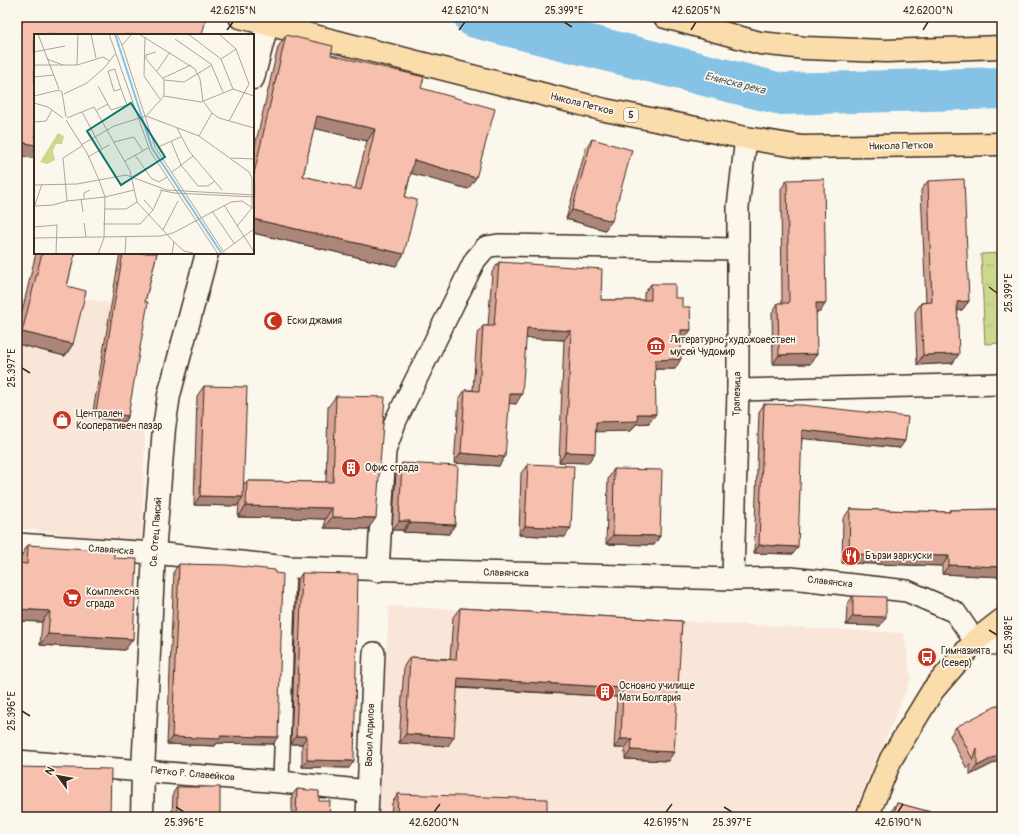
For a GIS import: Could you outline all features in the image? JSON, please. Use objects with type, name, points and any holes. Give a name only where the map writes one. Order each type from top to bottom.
[{"type":"main road","name":"Никола Петков","points":[[240,17],[268,21],[605,110],[746,138],[802,147],[1002,144]]},
{"type":"main road","points":[[665,17],[760,43],[805,48],[886,52],[1002,47]]},
{"type":"main road","points":[[867,817],[891,759],[933,690],[975,641],[1002,620]]},
{"type":"main road","points":[[975,641],[1002,629]]},
{"type":"street","points":[[254,74],[268,21]]},
{"type":"street","name":"Трапезица","points":[[733,579],[738,390],[738,207],[746,138]]},
{"type":"street","points":[[378,570],[385,451],[400,413],[475,260],[486,247],[498,245],[738,249]]},
{"type":"street","name":"Св. Отец Паисий","points":[[142,817],[154,553],[164,428],[169,395],[207,254]]},
{"type":"street","points":[[738,390],[1002,384]]},
{"type":"street","name":"Славянска","points":[[17,544],[154,553],[288,567],[733,579],[792,578],[907,591],[955,612],[975,641]]},
{"type":"street","points":[[281,782],[288,567]]},
{"type":"street","points":[[975,641],[1002,645]]},
{"type":"street","name":"Васил Априлов","points":[[367,817],[374,653]]},
{"type":"street","name":"Петко Р. Славейков","points":[[17,761],[143,770],[368,790]]},
{"type":"shaded area","name":"Централен Кооперативен пазар","points":[[81,298],[111,303],[91,417],[124,422],[145,431],[142,544],[17,528],[17,345],[66,356]]},
{"type":"shaded area","points":[[389,606],[904,633],[911,679],[852,817],[378,817]]},
{"type":"green space","points":[[1002,253],[1002,343],[985,344],[981,254]]},
{"type":"building","points":[[23,17],[196,17],[206,19],[202,34],[34,34],[34,145],[17,141],[17,45]]},
{"type":"building","points":[[286,35],[333,46],[331,55],[424,77],[421,88],[495,109],[476,178],[414,160],[405,197],[417,200],[404,254],[254,219],[254,174]],"holes":[[[317,116],[375,129],[361,190],[303,176]]]},
{"type":"building","points":[[592,139],[632,150],[612,221],[572,210]]},
{"type":"building","points":[[824,179],[826,303],[816,303],[817,354],[779,355],[778,303],[789,303],[787,180]]},
{"type":"building","points":[[964,179],[969,301],[957,302],[959,354],[923,355],[921,303],[932,302],[928,181]]},
{"type":"building","points":[[42,254],[75,254],[67,286],[86,291],[73,344],[22,332]]},
{"type":"building","points":[[123,254],[157,254],[145,302],[148,302],[128,416],[96,411]]},
{"type":"building","points":[[499,262],[602,269],[601,300],[651,300],[651,284],[675,284],[675,298],[682,298],[682,307],[690,307],[691,330],[681,330],[681,359],[655,360],[656,414],[637,414],[638,421],[596,422],[595,453],[566,452],[571,331],[527,328],[522,394],[510,394],[505,457],[461,453],[465,390],[479,391],[483,326],[494,326]]},
{"type":"building","points":[[204,386],[247,387],[243,497],[200,496]]},
{"type":"building","name":"Офис сграда","points":[[336,396],[385,397],[376,518],[332,517],[332,508],[246,506],[247,481],[333,482]]},
{"type":"building","points":[[764,404],[803,405],[908,417],[905,441],[802,430],[798,547],[759,545]]},
{"type":"building","points":[[402,463],[458,466],[455,525],[410,523],[410,521],[399,521]]},
{"type":"building","points":[[528,464],[574,466],[571,528],[525,526]]},
{"type":"building","points":[[614,469],[662,470],[660,536],[613,535]]},
{"type":"building","points":[[850,509],[950,512],[950,510],[1002,509],[1002,567],[949,565],[949,556],[849,554]]},
{"type":"building","name":"Комплексна сграда","points":[[28,545],[114,551],[114,558],[137,559],[133,639],[48,634],[50,611],[17,609],[17,563],[27,564]]},
{"type":"building","points":[[179,564],[227,565],[275,570],[275,573],[283,574],[278,737],[220,736],[220,739],[172,737]]},
{"type":"building","points":[[302,573],[358,574],[354,761],[307,760],[307,736],[296,736]]},
{"type":"building","points":[[853,596],[886,597],[886,617],[853,616]]},
{"type":"building","name":"Основно училище Мати Болгария","points":[[460,608],[682,621],[674,752],[631,750],[632,739],[621,739],[623,688],[458,678],[454,737],[406,734],[410,657],[456,660]]},
{"type":"building","points":[[17,653],[20,654],[17,724]]},
{"type":"building","points":[[1002,703],[1002,753],[977,766],[977,748],[973,760],[956,727]]},
{"type":"building","points":[[17,767],[111,769],[110,817],[17,817]]},
{"type":"building","points":[[177,787],[220,787],[220,817],[177,817]]},
{"type":"building","points":[[297,789],[319,791],[319,801],[330,801],[329,817],[296,817]]},
{"type":"building","points":[[398,794],[547,799],[547,817],[397,817]]},
{"type":"building","points":[[897,803],[938,814],[956,814],[956,817],[893,817]]},
{"type":"building","points":[[1002,816],[1002,817],[964,817]]},
{"type":"waterway","name":"Енинска река","points":[[475,17],[781,94],[1002,88]]},
{"type":"place","name":"Ески джамия","points":[[273,321]]},
{"type":"place","name":"Литературно-художовествен мусей Чудомир","points":[[656,346]]},
{"type":"place","name":"Централен Кооперативен пазар","points":[[62,420]]},
{"type":"place","name":"Офис сграда","points":[[351,468]]},
{"type":"place","name":"Бързи заркуски","points":[[851,556]]},
{"type":"place","name":"Комплексна сграда","points":[[72,598]]},
{"type":"place","name":"Гимназията (север)","points":[[927,657]]},
{"type":"place","name":"Основно училище Мати Болгария","points":[[605,692]]}]
